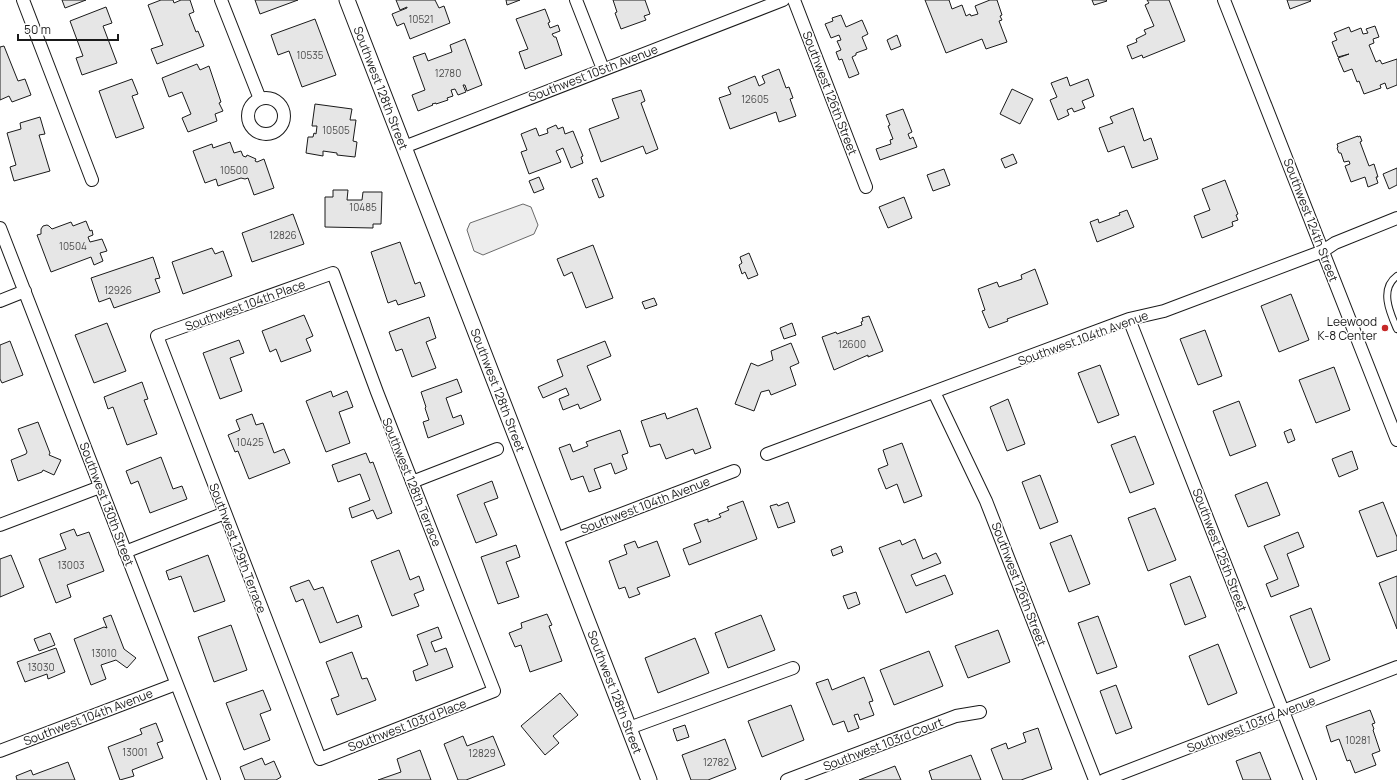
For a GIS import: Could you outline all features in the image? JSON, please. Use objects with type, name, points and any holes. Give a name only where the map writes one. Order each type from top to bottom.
[{"type":"street","points":[[23,0],[92,180]]},
{"type":"street","points":[[221,0],[260,99]]},
{"type":"street","name":"Southwest 128th Street","points":[[348,0],[649,780]]},
{"type":"street","points":[[576,0],[603,69]]},
{"type":"street","name":"Southwest 105th Avenue","points":[[404,147],[783,0]]},
{"type":"street","name":"Southwest 126th Street","points":[[794,0],[866,186]]},
{"type":"street","name":"Southwest 124th Street","points":[[1224,0],[1322,251],[1396,433]]},
{"type":"street","name":"Southwest 104th Avenue","points":[[767,454],[1129,319],[1164,311],[1322,251],[1335,243],[1397,218]]},
{"type":"street","name":"Southwest 130th Street","points":[[0,228],[214,780]]},
{"type":"street","name":"Southwest 104th Place","points":[[157,336],[333,273]]},
{"type":"street","name":"Southwest 128th Terrace","points":[[333,273],[377,392],[494,691]]},
{"type":"street","points":[[0,301],[24,291]]},
{"type":"street","name":"Southwest 125th Street","points":[[1129,319],[1310,780]]},
{"type":"street","name":"Southwest 129th Terrace","points":[[157,336],[320,759]]},
{"type":"street","name":"Southwest 126th Street","points":[[934,392],[986,501],[1095,780]]},
{"type":"street","points":[[412,482],[497,449]]},
{"type":"street","name":"Southwest 104th Avenue","points":[[556,539],[734,471]]},
{"type":"street","points":[[0,525],[100,487]]},
{"type":"street","points":[[125,552],[225,513]]},
{"type":"street","name":"Southwest 103rd Avenue","points":[[1104,780],[1397,667]]},
{"type":"street","points":[[629,728],[793,668]]},
{"type":"street","name":"Southwest 104th Avenue","points":[[0,751],[176,684]]},
{"type":"street","name":"Southwest 103rd Place","points":[[320,759],[494,691]]},
{"type":"street","name":"Southwest 103rd Court","points":[[787,780],[956,716],[980,712]]},
{"type":"lane","points":[[1397,276],[1393,279],[1388,288],[1387,297],[1389,310],[1397,329]]},
{"type":"shaded area","points":[[523,204],[531,207],[538,225],[534,234],[483,255],[474,251],[467,230],[470,223]]},
{"type":"building","points":[[62,0],[86,0],[65,8]]},
{"type":"building","points":[[161,0],[173,0],[174,3],[181,0],[190,0],[194,12],[189,14],[196,32],[198,31],[204,46],[157,64],[151,49],[163,45],[148,5]]},
{"type":"building","points":[[255,0],[298,0],[260,14]]},
{"type":"building","points":[[396,0],[435,0],[439,8],[444,6],[450,23],[410,39],[404,23],[397,26],[392,14],[407,8],[400,10]]},
{"type":"building","points":[[506,0],[520,0],[507,5]]},
{"type":"building","points":[[613,0],[645,0],[650,14],[644,16],[646,20],[621,29],[615,13],[617,12]]},
{"type":"building","points":[[925,0],[949,0],[952,9],[962,5],[966,16],[970,14],[971,16],[978,14],[975,6],[990,0],[997,0],[1002,15],[1000,16],[1002,20],[999,21],[1007,42],[986,49],[982,39],[946,53]]},
{"type":"building","points":[[1092,0],[1106,0],[1107,1],[1094,5]]},
{"type":"building","points":[[1147,0],[1169,0],[1185,41],[1143,58],[1142,55],[1132,59],[1127,46],[1137,42],[1136,39],[1146,34],[1144,30],[1154,26],[1145,5],[1149,3]]},
{"type":"building","points":[[1287,0],[1310,0],[1311,1],[1290,9]]},
{"type":"building","points":[[106,7],[112,23],[103,26],[117,63],[82,75],[76,58],[83,56],[70,21]]},
{"type":"building","points":[[545,9],[550,22],[548,23],[550,28],[558,25],[560,31],[552,34],[556,37],[562,55],[525,69],[519,52],[528,49],[516,19]]},
{"type":"building","points":[[841,15],[846,27],[862,20],[868,34],[862,37],[867,49],[856,53],[856,55],[852,57],[859,74],[849,78],[842,59],[839,60],[836,52],[841,50],[837,41],[841,40],[839,35],[831,38],[825,24],[833,21],[832,18]]},
{"type":"building","points":[[315,19],[336,75],[302,87],[289,51],[278,55],[271,35]]},
{"type":"building","points":[[1375,26],[1379,37],[1373,39],[1374,43],[1369,45],[1376,62],[1380,60],[1382,64],[1397,59],[1397,85],[1387,89],[1385,83],[1380,85],[1381,88],[1364,94],[1352,69],[1344,72],[1338,58],[1349,54],[1338,57],[1332,42],[1337,40],[1334,33],[1349,27],[1351,32],[1361,28],[1363,34],[1368,33],[1366,29]]},
{"type":"building","points":[[897,35],[901,46],[891,50],[887,40]]},
{"type":"building","points":[[465,39],[482,85],[467,91],[465,85],[463,85],[466,92],[458,95],[455,89],[451,90],[453,96],[447,98],[448,100],[432,104],[433,105],[418,111],[412,95],[425,90],[413,57],[425,53],[428,61],[452,52],[450,45]]},
{"type":"building","points":[[4,46],[18,81],[25,79],[31,95],[12,102],[9,96],[0,100],[0,47]]},
{"type":"building","points":[[197,64],[200,70],[209,66],[221,102],[219,103],[223,111],[215,114],[217,121],[188,132],[182,118],[191,114],[182,92],[169,97],[162,78]]},
{"type":"building","points":[[779,69],[786,88],[789,87],[793,98],[790,99],[796,116],[779,122],[776,112],[730,129],[719,98],[731,94],[728,87],[755,76],[759,86],[765,83],[762,76]]},
{"type":"building","points":[[1067,77],[1070,86],[1088,79],[1094,96],[1082,101],[1085,108],[1074,112],[1072,108],[1067,110],[1069,115],[1058,120],[1050,100],[1057,97],[1051,83]]},
{"type":"building","points":[[132,79],[138,94],[132,96],[144,128],[116,138],[99,91]]},
{"type":"building","points":[[1012,89],[1033,99],[1020,124],[1000,114]]},
{"type":"building","points":[[641,90],[645,101],[641,103],[658,149],[646,154],[643,146],[601,162],[589,129],[619,118],[612,99]]},
{"type":"building","points":[[315,104],[352,109],[350,120],[356,120],[353,141],[357,142],[355,157],[337,155],[337,153],[323,151],[323,156],[306,153],[308,137],[313,137],[314,133],[316,134],[317,126],[312,126]]},
{"type":"building","points":[[1133,108],[1144,141],[1151,138],[1158,159],[1132,168],[1124,146],[1108,152],[1099,128],[1113,123],[1110,117]]},
{"type":"building","points":[[903,109],[912,132],[908,134],[910,139],[913,137],[917,147],[880,160],[876,149],[891,144],[890,140],[893,139],[886,115]]},
{"type":"building","points":[[40,117],[45,134],[39,135],[50,171],[14,181],[10,167],[16,165],[7,133],[21,129],[20,123]]},
{"type":"building","points":[[556,125],[558,129],[563,127],[565,134],[573,131],[583,156],[581,157],[583,163],[571,168],[563,148],[556,151],[561,162],[529,174],[521,152],[527,150],[521,134],[536,128],[539,136],[548,133],[547,129]]},
{"type":"building","points":[[1360,136],[1362,141],[1360,142],[1369,166],[1374,164],[1378,177],[1376,177],[1378,183],[1368,187],[1365,177],[1351,182],[1345,166],[1350,164],[1349,161],[1344,162],[1341,153],[1339,153],[1337,148],[1337,144]]},
{"type":"building","points":[[230,142],[234,153],[241,151],[243,156],[246,157],[247,155],[256,159],[255,161],[257,162],[264,159],[274,188],[254,195],[248,178],[241,178],[218,186],[216,179],[205,183],[193,151],[212,144],[213,148]]},
{"type":"building","points":[[1013,154],[1017,163],[1005,168],[1001,159]]},
{"type":"building","points":[[1397,168],[1397,185],[1389,189],[1383,174]]},
{"type":"building","points":[[944,169],[950,185],[933,191],[927,175]]},
{"type":"building","points":[[539,177],[544,189],[534,193],[529,181]]},
{"type":"building","points":[[597,178],[604,196],[599,198],[592,180]]},
{"type":"building","points":[[1225,180],[1238,214],[1236,215],[1238,220],[1232,222],[1233,226],[1202,238],[1194,216],[1210,210],[1202,189]]},
{"type":"building","points":[[333,190],[348,190],[347,200],[362,200],[363,192],[382,192],[381,224],[373,224],[373,228],[325,227],[325,197],[333,197]]},
{"type":"building","points":[[904,197],[912,218],[888,228],[879,207]]},
{"type":"building","points":[[1127,210],[1134,227],[1097,242],[1090,222],[1098,219],[1099,223],[1120,215],[1119,213]]},
{"type":"building","points":[[293,214],[304,244],[252,262],[242,233]]},
{"type":"building","points":[[86,221],[90,231],[92,230],[93,235],[88,237],[90,242],[102,239],[107,251],[100,253],[103,261],[94,265],[91,257],[51,272],[37,235],[41,234],[41,229],[43,226],[47,225],[52,229],[71,222],[73,226]]},
{"type":"building","points":[[400,242],[415,284],[420,282],[425,296],[398,305],[396,300],[388,303],[371,252]]},
{"type":"building","points":[[593,245],[613,298],[586,308],[572,272],[564,276],[557,259]]},
{"type":"building","points":[[212,248],[215,254],[223,251],[232,276],[183,294],[172,262]]},
{"type":"building","points":[[749,253],[758,275],[748,279],[745,272],[742,274],[739,265],[742,263],[740,257]]},
{"type":"building","points":[[153,257],[160,278],[155,279],[160,292],[114,308],[110,298],[99,302],[91,278]]},
{"type":"building","points":[[1035,269],[1048,304],[1007,319],[1008,321],[989,328],[982,311],[985,310],[978,289],[997,282],[999,287],[1022,279],[1021,275]]},
{"type":"building","points":[[1291,294],[1309,340],[1279,352],[1261,306]]},
{"type":"building","points":[[654,298],[657,305],[645,309],[642,302]]},
{"type":"building","points":[[304,315],[313,336],[306,339],[311,351],[281,362],[276,349],[270,352],[262,331]]},
{"type":"building","points":[[869,316],[883,351],[868,357],[868,355],[834,370],[822,337],[836,332],[837,334],[862,325],[862,318]]},
{"type":"building","points":[[429,317],[436,338],[426,342],[436,368],[412,377],[402,349],[396,351],[389,332]]},
{"type":"building","points":[[107,323],[126,371],[94,383],[75,335]]},
{"type":"building","points":[[792,323],[796,335],[784,339],[780,328]]},
{"type":"building","points":[[1205,330],[1222,376],[1198,385],[1180,339]]},
{"type":"building","points":[[239,340],[244,353],[230,358],[242,391],[220,399],[203,353]]},
{"type":"building","points":[[10,341],[23,375],[2,383],[0,379],[0,345]]},
{"type":"building","points":[[605,341],[611,356],[587,366],[601,400],[580,409],[578,404],[563,410],[559,399],[569,395],[566,388],[543,398],[538,387],[563,376],[557,360]]},
{"type":"building","points":[[791,343],[799,363],[790,367],[796,385],[771,395],[769,390],[761,392],[754,411],[735,404],[751,363],[758,366],[773,360],[771,351]]},
{"type":"building","points":[[1100,365],[1119,415],[1098,423],[1078,373]]},
{"type":"building","points":[[1334,367],[1350,410],[1316,423],[1299,380]]},
{"type":"building","points":[[457,379],[462,392],[446,398],[453,418],[461,415],[464,424],[428,438],[423,422],[429,420],[421,392]]},
{"type":"building","points":[[142,382],[148,399],[144,400],[157,434],[127,445],[113,407],[108,409],[104,397]]},
{"type":"building","points":[[331,391],[333,397],[347,391],[353,407],[339,412],[350,443],[326,452],[306,401]]},
{"type":"building","points":[[1008,399],[1025,444],[1007,451],[990,407]]},
{"type":"building","points":[[1239,401],[1256,446],[1230,456],[1213,411]]},
{"type":"building","points":[[697,408],[711,448],[695,454],[693,449],[666,459],[660,444],[650,447],[641,421],[665,413],[667,419]]},
{"type":"building","points":[[252,414],[256,425],[263,423],[274,453],[284,449],[290,463],[249,479],[238,451],[235,452],[228,435],[240,430],[236,420]]},
{"type":"building","points":[[38,422],[50,453],[49,455],[61,460],[54,475],[43,470],[42,472],[18,481],[11,460],[26,454],[27,452],[18,429]]},
{"type":"building","points":[[1291,429],[1295,440],[1288,443],[1284,432]]},
{"type":"building","points":[[620,430],[628,453],[622,455],[627,469],[615,474],[611,463],[594,469],[601,488],[589,492],[583,476],[571,480],[559,448],[570,444],[573,452],[588,446],[586,442]]},
{"type":"building","points":[[1135,436],[1154,484],[1130,493],[1111,445]]},
{"type":"building","points":[[902,443],[922,496],[904,503],[897,484],[886,489],[878,469],[888,465],[883,450]]},
{"type":"building","points":[[1352,451],[1358,469],[1339,477],[1332,459]]},
{"type":"building","points":[[366,453],[370,463],[373,462],[392,513],[377,519],[373,510],[352,518],[349,508],[370,500],[360,474],[338,482],[332,465]]},
{"type":"building","points":[[161,457],[173,489],[182,486],[187,499],[150,513],[138,481],[131,484],[126,471]]},
{"type":"building","points":[[1040,475],[1058,522],[1040,529],[1022,482]]},
{"type":"building","points":[[492,481],[498,498],[484,503],[497,535],[476,543],[457,495]]},
{"type":"building","points":[[1267,482],[1280,515],[1248,527],[1235,495]]},
{"type":"building","points":[[743,501],[757,539],[689,565],[683,549],[701,542],[694,524],[708,519],[708,522],[721,517],[719,514],[729,510],[727,507]]},
{"type":"building","points":[[788,502],[795,522],[778,528],[770,506],[777,504],[778,506]]},
{"type":"building","points":[[1383,502],[1397,537],[1397,550],[1377,557],[1359,511]]},
{"type":"building","points":[[1155,508],[1176,560],[1148,571],[1128,518]]},
{"type":"building","points":[[74,529],[77,536],[89,532],[104,571],[67,585],[71,597],[56,603],[39,559],[66,549],[60,534]]},
{"type":"building","points":[[1298,532],[1304,547],[1287,554],[1299,586],[1271,597],[1266,584],[1278,579],[1264,546]]},
{"type":"building","points":[[1071,535],[1090,584],[1069,592],[1050,543]]},
{"type":"building","points":[[915,539],[923,559],[936,553],[941,563],[911,575],[916,586],[945,575],[953,594],[906,613],[879,548],[900,540],[902,545]]},
{"type":"building","points":[[635,541],[638,548],[657,541],[670,576],[637,588],[640,594],[629,598],[625,587],[619,589],[609,561],[627,554],[624,545]]},
{"type":"building","points":[[516,545],[520,557],[506,562],[519,597],[498,604],[481,557]]},
{"type":"building","points":[[841,546],[843,552],[833,556],[831,550]]},
{"type":"building","points":[[399,550],[410,580],[419,576],[424,590],[414,594],[419,606],[392,616],[371,561]]},
{"type":"building","points":[[11,555],[24,587],[0,597],[0,559]]},
{"type":"building","points":[[208,555],[225,601],[194,612],[181,576],[169,580],[166,571]]},
{"type":"building","points":[[1190,576],[1206,617],[1185,625],[1170,584]]},
{"type":"building","points":[[1397,576],[1397,629],[1379,583]]},
{"type":"building","points":[[309,580],[314,590],[323,587],[337,623],[358,615],[362,627],[320,643],[303,599],[296,602],[290,587]]},
{"type":"building","points":[[856,592],[860,604],[848,609],[843,596]]},
{"type":"building","points":[[1311,608],[1330,660],[1310,668],[1290,616]]},
{"type":"building","points":[[547,614],[552,625],[549,626],[562,661],[530,672],[521,645],[515,647],[509,633],[522,628],[521,623]]},
{"type":"building","points":[[111,615],[124,649],[136,658],[127,668],[116,660],[101,665],[106,679],[91,685],[74,639],[104,627],[107,628],[103,618]]},
{"type":"building","points":[[761,615],[775,650],[728,668],[715,633]]},
{"type":"building","points":[[1098,616],[1117,667],[1097,674],[1078,623]]},
{"type":"building","points":[[231,625],[247,670],[214,682],[198,637]]},
{"type":"building","points":[[438,627],[442,638],[431,642],[435,652],[446,648],[453,667],[416,681],[413,671],[428,665],[417,635]]},
{"type":"building","points":[[998,630],[1010,662],[968,678],[955,646]]},
{"type":"building","points":[[50,633],[55,645],[39,651],[34,639]]},
{"type":"building","points":[[695,638],[709,673],[658,693],[645,658]]},
{"type":"building","points":[[1218,644],[1237,693],[1208,705],[1189,656]]},
{"type":"building","points":[[56,648],[65,672],[48,679],[47,674],[25,682],[17,662]]},
{"type":"building","points":[[929,651],[943,686],[894,705],[880,670]]},
{"type":"building","points":[[352,652],[362,679],[367,678],[376,700],[337,715],[331,699],[339,696],[326,662]]},
{"type":"building","points":[[864,677],[873,701],[869,702],[874,715],[860,720],[858,714],[854,715],[859,728],[848,732],[844,721],[833,725],[816,683],[828,679],[832,690]]},
{"type":"building","points":[[1116,685],[1132,728],[1116,734],[1100,691]]},
{"type":"building","points":[[263,690],[271,710],[260,714],[270,740],[244,750],[226,703]]},
{"type":"building","points":[[560,693],[578,715],[553,736],[559,743],[545,755],[521,726]]},
{"type":"building","points":[[791,705],[804,740],[762,757],[748,721]]},
{"type":"building","points":[[1370,710],[1375,723],[1372,724],[1373,730],[1380,751],[1372,754],[1376,765],[1355,773],[1350,760],[1347,761],[1339,739],[1331,742],[1326,726]]},
{"type":"building","points":[[156,723],[163,741],[157,743],[163,758],[132,770],[134,776],[120,780],[108,747],[142,734],[140,729]]},
{"type":"building","points":[[685,725],[689,737],[677,741],[673,729]]},
{"type":"building","points":[[1038,728],[1052,769],[1021,780],[1003,780],[991,749],[1006,743],[1008,749],[1026,742],[1023,733]]},
{"type":"building","points":[[463,736],[467,746],[493,736],[505,765],[466,780],[458,780],[444,744]]},
{"type":"building","points":[[725,739],[736,769],[708,780],[691,780],[682,755]]},
{"type":"building","points":[[420,750],[431,780],[378,780],[401,772],[397,759]]},
{"type":"building","points":[[1260,752],[1271,780],[1243,780],[1236,761]]},
{"type":"building","points":[[971,755],[981,780],[932,780],[929,771]]},
{"type":"building","points":[[262,758],[265,765],[274,761],[281,777],[276,780],[245,780],[240,767]]},
{"type":"building","points":[[68,762],[75,780],[17,780],[16,776],[31,770],[33,775]]},
{"type":"building","points":[[895,766],[901,780],[859,780]]},
{"type":"place","name":"Leewood K-8 Center","points":[[1385,328]]}]
